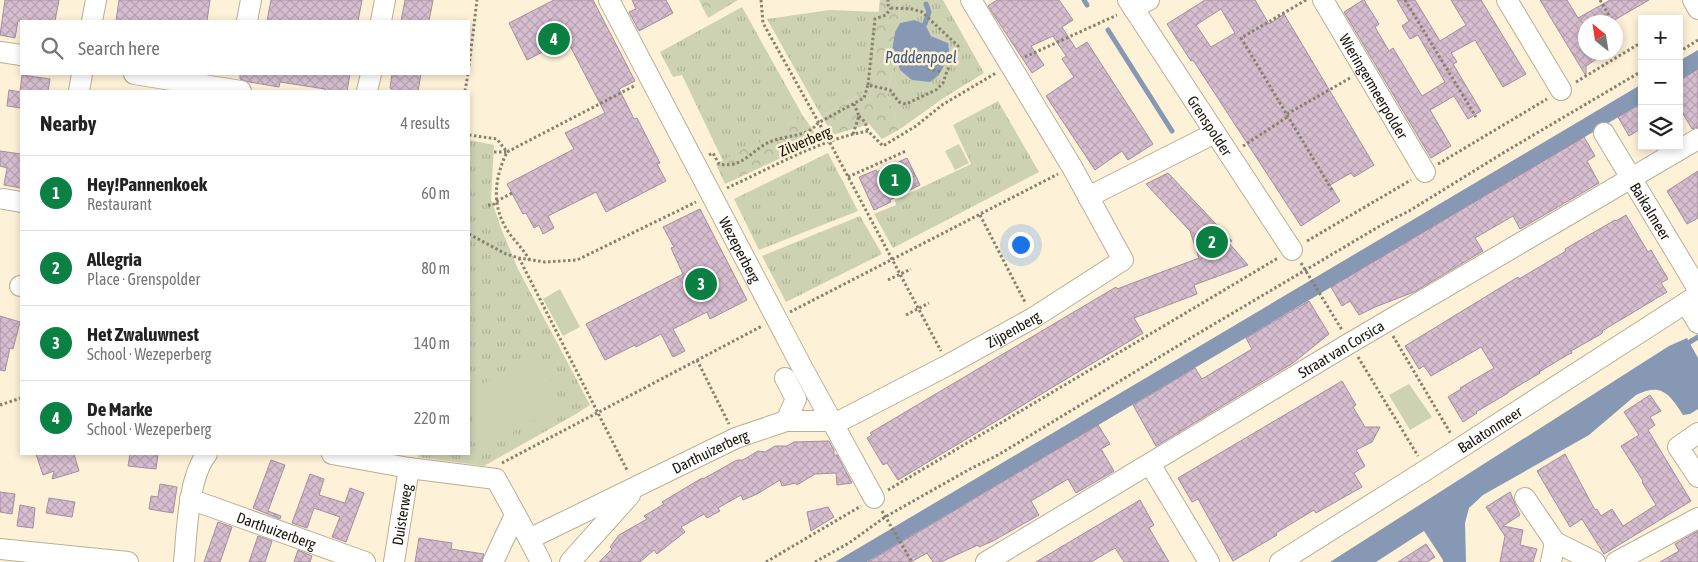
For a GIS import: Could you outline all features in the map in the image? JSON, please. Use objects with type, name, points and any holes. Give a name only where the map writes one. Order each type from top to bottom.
[{"type":"street","points":[[92,20],[96,0]]},
{"type":"street","points":[[247,20],[251,0]]},
{"type":"street","points":[[381,20],[385,0]]},
{"type":"street","name":"Wezeperberg","points":[[608,0],[776,318],[794,373],[833,422],[874,498]]},
{"type":"street","name":"Zijpenberg","points":[[833,422],[840,421],[948,365],[1033,318],[1123,260],[1072,167],[972,0]]},
{"type":"street","name":"Wieringermeerpolder","points":[[1323,0],[1425,172]]},
{"type":"street","points":[[1507,0],[1561,90]]},
{"type":"street","points":[[1693,0],[1698,8]]},
{"type":"street","name":"Grenspolder","points":[[1137,3],[1215,133],[1292,250]]},
{"type":"street","points":[[0,52],[20,55]]},
{"type":"street","points":[[79,90],[82,75]]},
{"type":"street","points":[[143,75],[237,85]]},
{"type":"street","points":[[367,90],[371,75]]},
{"type":"street","points":[[1088,196],[1215,133]]},
{"type":"street","name":"Baikalmeer","points":[[1604,133],[1631,178],[1695,306]]},
{"type":"street","name":"Straat van Corsica","points":[[986,562],[1385,322],[1698,139]]},
{"type":"street","name":"Balatonmeer","points":[[1280,562],[1460,448],[1695,306]]},
{"type":"street","points":[[786,420],[796,399],[794,373]]},
{"type":"street","name":"Darthuizerberg","points":[[529,539],[637,488],[736,438],[786,420],[833,422]]},
{"type":"street","points":[[1698,433],[1678,447],[1698,477]]},
{"type":"street","points":[[184,562],[190,499],[201,461],[206,455]]},
{"type":"street","points":[[338,455],[409,468],[496,479],[541,562]]},
{"type":"street","points":[[1150,464],[1209,562]]},
{"type":"street","name":"Duisterweg","points":[[394,562],[409,468]]},
{"type":"street","name":"Darthuizerberg","points":[[570,562],[637,488]]},
{"type":"street","points":[[1526,498],[1555,542],[1595,562]]},
{"type":"street","name":"Darthuizerberg","points":[[190,499],[365,562]]},
{"type":"street","points":[[493,562],[515,515]]},
{"type":"street","points":[[1616,562],[1698,518]]},
{"type":"street","points":[[1550,562],[1555,542]]},
{"type":"street","points":[[0,548],[128,562]]},
{"type":"path","points":[[470,58],[477,0]]},
{"type":"path","points":[[761,0],[763,23],[829,141],[948,365]]},
{"type":"path","points":[[888,0],[888,5],[891,8]]},
{"type":"path","points":[[1306,0],[1241,38],[1332,190]]},
{"type":"path","points":[[1405,0],[1476,117]]},
{"type":"path","points":[[1600,0],[1609,15]]},
{"type":"path","points":[[854,104],[868,131],[883,146],[916,126],[942,105],[1010,64],[1137,3]]},
{"type":"path","points":[[694,163],[713,153],[719,164],[735,164],[772,141],[789,138],[814,129],[818,123],[864,98],[868,85],[875,19],[886,15],[891,8]]},
{"type":"path","points":[[868,85],[890,90],[899,102],[906,104],[936,90],[943,82],[958,50],[958,46],[922,12],[912,9],[891,8]]},
{"type":"path","points":[[1683,49],[1698,40]]},
{"type":"path","points":[[766,562],[1638,44]]},
{"type":"path","points":[[932,53],[947,60]]},
{"type":"path","points":[[928,68],[941,72]]},
{"type":"path","points":[[1230,154],[1288,115],[1364,70]]},
{"type":"path","points":[[815,562],[849,543],[885,517],[998,455],[1111,385],[1385,223],[1409,211],[1638,73]]},
{"type":"path","points":[[466,90],[468,75]]},
{"type":"path","points":[[494,152],[507,152],[650,78]]},
{"type":"path","points":[[853,134],[859,116]]},
{"type":"path","name":"Zilverberg","points":[[470,235],[506,254],[519,258],[545,262],[577,260],[711,195],[829,141],[868,131]]},
{"type":"path","points":[[470,135],[497,139],[507,152]]},
{"type":"path","points":[[507,152],[499,168],[496,192],[499,214],[511,236],[529,259]]},
{"type":"path","points":[[848,177],[906,152]]},
{"type":"path","points":[[498,465],[776,318],[893,260],[1072,167]]},
{"type":"path","points":[[488,205],[493,205],[497,200],[512,193]]},
{"type":"path","points":[[980,214],[1033,318]]},
{"type":"path","points":[[519,258],[637,488]]},
{"type":"path","points":[[888,280],[910,269]]},
{"type":"path","points":[[1306,271],[1426,470]]},
{"type":"path","points":[[906,315],[929,303]]},
{"type":"path","points":[[1385,322],[1460,448]]},
{"type":"path","points":[[697,360],[736,438]]},
{"type":"path","points":[[0,405],[20,398]]},
{"type":"path","points":[[885,517],[912,562]]},
{"type":"green space","points":[[699,0],[738,0],[708,18]]},
{"type":"green space","points":[[880,0],[899,0],[900,23],[895,32],[892,50],[895,60],[887,95],[900,129],[882,139],[869,124],[833,135],[822,117],[869,89]]},
{"type":"green space","points":[[899,0],[943,0],[984,73],[945,97],[900,129],[887,95],[895,60],[900,70],[939,75],[950,55],[948,43],[931,36],[914,20],[900,23]]},
{"type":"green space","points":[[742,7],[803,116],[723,161],[682,75],[673,77],[660,52]]},
{"type":"green space","points":[[830,10],[880,12],[869,89],[822,117],[767,19]]},
{"type":"green space","points":[[998,101],[1039,172],[893,248],[874,214],[896,205],[895,200],[971,164],[953,125]]},
{"type":"green space","points":[[803,116],[820,140],[725,184],[716,164]]},
{"type":"green space","points":[[470,140],[494,145],[491,199],[501,228],[517,267],[590,405],[484,466],[418,457],[419,455],[470,455]]},
{"type":"green space","points":[[959,144],[969,163],[955,170],[945,151]]},
{"type":"green space","points":[[828,153],[858,211],[759,250],[734,199]]},
{"type":"green space","points":[[860,216],[882,254],[786,302],[762,256]]},
{"type":"green space","points":[[560,289],[580,327],[563,336],[543,299]]},
{"type":"green space","points":[[537,356],[563,405],[487,446],[470,414],[470,390]]},
{"type":"green space","points":[[1409,384],[1432,417],[1410,430],[1389,395]]},
{"type":"water","name":"Paddenpoel","points":[[914,20],[925,24],[931,36],[948,43],[950,55],[939,75],[930,82],[912,80],[900,70],[892,50],[895,32],[900,23]]},
{"type":"water","points":[[1698,50],[1698,70],[1683,79],[1683,60]]},
{"type":"water","points":[[1638,86],[1638,105],[867,562],[835,562]]},
{"type":"water","points":[[1687,338],[1698,358],[1698,409],[1690,414],[1683,415],[1669,396],[1659,390],[1645,391],[1636,395],[1589,435],[1483,495],[1469,508],[1465,523],[1466,562],[1443,562],[1424,531],[1376,562],[1330,562],[1669,346]]},
{"type":"building","points":[[5,0],[59,0],[55,20],[20,20],[18,21],[15,38],[0,35]]},
{"type":"building","points":[[119,0],[210,0],[207,20],[116,20]]},
{"type":"building","points":[[271,0],[362,0],[358,20],[267,20]]},
{"type":"building","points":[[405,0],[433,0],[429,20],[401,20]]},
{"type":"building","points":[[554,0],[593,0],[635,81],[619,89],[634,119],[637,118],[660,163],[657,164],[666,181],[606,212],[596,192],[548,216],[554,228],[543,234],[539,225],[534,228],[526,213],[523,214],[507,184],[574,149],[565,133],[605,113],[569,44],[566,45],[564,41],[527,60],[509,23]]},
{"type":"building","points":[[632,0],[666,0],[673,13],[639,31],[629,12],[636,9]]},
{"type":"building","points":[[997,0],[1059,0],[1073,20],[1062,27],[1076,49],[1087,42],[1153,144],[1128,160],[1122,151],[1095,170],[1046,96],[1074,77],[1062,59],[1066,56],[1053,36],[1031,46],[1044,65],[1032,73],[988,6]]},
{"type":"building","points":[[1205,0],[1255,0],[1269,24],[1284,14],[1374,165],[1354,177],[1351,173],[1330,185],[1340,201],[1301,226],[1193,60],[1191,61],[1167,24]],"holes":[[[1221,9],[1235,33],[1211,47],[1196,25]]]},
{"type":"building","points":[[1363,0],[1379,24],[1375,27],[1389,51],[1393,48],[1422,96],[1445,82],[1418,35],[1410,39],[1402,26],[1409,21],[1397,0],[1415,0],[1440,41],[1466,25],[1451,0],[1481,0],[1526,74],[1503,87],[1475,40],[1451,53],[1457,62],[1453,64],[1481,111],[1468,119],[1454,96],[1430,110],[1451,146],[1431,158],[1344,12]]},
{"type":"building","points":[[1540,0],[1567,0],[1578,18],[1578,60],[1595,60],[1586,66],[1586,76]]},
{"type":"building","points":[[1610,0],[1649,0],[1623,15],[1583,15]]},
{"type":"building","points":[[1698,69],[1698,127],[1692,129],[1683,114],[1683,78]]},
{"type":"building","points":[[22,75],[50,79],[48,90],[20,90]]},
{"type":"building","points":[[240,75],[350,75],[347,90],[324,90],[280,82],[279,87],[240,79]]},
{"type":"building","points":[[392,75],[421,75],[418,90],[392,90],[390,88]]},
{"type":"building","points":[[9,90],[20,92],[20,108],[7,106]]},
{"type":"building","points":[[1638,105],[1638,130],[1629,136],[1618,117]]},
{"type":"building","points":[[1584,137],[1595,156],[1587,161],[1599,183],[1520,229],[1513,216],[1475,238],[1483,251],[1414,292],[1359,315],[1350,301],[1342,306],[1331,287]]},
{"type":"building","points":[[0,151],[20,154],[20,188],[4,185],[7,168],[0,166]]},
{"type":"building","points":[[907,158],[920,185],[874,210],[859,177],[876,170],[877,172]]},
{"type":"building","points":[[1698,171],[1698,218],[1687,224],[1667,191]]},
{"type":"building","points":[[1168,173],[1232,241],[1228,242],[1248,265],[1194,285],[1197,294],[1134,318],[1143,333],[898,480],[887,463],[883,465],[867,438],[872,435],[870,433],[1116,287],[1117,289],[1199,258],[1190,231],[1146,184]]},
{"type":"building","points":[[700,209],[747,300],[710,319],[707,312],[673,329],[685,351],[673,357],[661,334],[605,360],[586,324],[683,274],[671,248],[674,247],[663,227]]},
{"type":"building","points":[[1626,215],[1648,252],[1651,250],[1668,279],[1661,283],[1667,292],[1602,331],[1601,334],[1571,351],[1572,353],[1539,372],[1463,422],[1448,397],[1494,368],[1481,347],[1431,376],[1424,366],[1419,369],[1405,346],[1518,277],[1519,279],[1566,251],[1565,249]]},
{"type":"building","points":[[1309,301],[1329,334],[1293,363],[1156,446],[1133,405],[1195,368],[1202,379],[1252,349],[1246,338]]},
{"type":"building","points":[[0,316],[20,322],[13,349],[10,348],[5,371],[0,370]]},
{"type":"building","points":[[1342,381],[1356,405],[1353,407],[1365,427],[1380,427],[1372,442],[1356,450],[1365,466],[1354,473],[1362,487],[1316,513],[1314,510],[1233,561],[1198,499],[1192,502],[1178,478]]},
{"type":"building","points":[[1650,395],[1661,411],[1650,417],[1655,425],[1648,430],[1691,501],[1604,554],[1582,519],[1570,527],[1537,471],[1565,454],[1595,510],[1597,509],[1601,516],[1612,509],[1623,526],[1656,505],[1621,446],[1639,435],[1624,412]]},
{"type":"building","points":[[1098,425],[1110,444],[1101,449],[1114,471],[1076,493],[1068,479],[1031,501],[1039,515],[993,541],[979,547],[978,545],[941,562],[933,562],[927,553],[911,562],[868,562]]},
{"type":"building","points":[[829,441],[834,450],[834,455],[837,455],[852,483],[837,485],[836,473],[815,474],[797,485],[796,483],[782,486],[780,480],[743,500],[741,495],[718,508],[720,511],[707,518],[704,514],[681,527],[685,532],[657,554],[654,550],[640,562],[599,562],[612,549],[610,547],[619,535],[647,519],[644,516],[664,504],[662,502],[702,478],[737,460],[743,460],[758,451],[765,452],[775,446],[787,446],[794,442]]},
{"type":"building","points":[[36,455],[74,455],[79,471],[52,479],[54,471],[43,475]]},
{"type":"building","points":[[130,455],[158,455],[156,469],[128,466]]},
{"type":"building","points":[[271,460],[285,465],[268,511],[281,516],[280,519],[253,508]]},
{"type":"building","points":[[310,474],[324,479],[319,495],[345,503],[350,488],[364,493],[346,542],[332,537],[340,517],[314,508],[307,528],[292,523]]},
{"type":"building","points":[[160,484],[177,487],[173,513],[149,509],[151,496],[158,497]]},
{"type":"building","points":[[0,492],[15,494],[12,514],[0,512]]},
{"type":"building","points":[[1510,492],[1520,515],[1503,526],[1523,530],[1520,545],[1537,549],[1533,562],[1500,562],[1505,536],[1486,507]]},
{"type":"building","points":[[49,498],[75,502],[72,517],[46,513]]},
{"type":"building","points":[[1140,500],[1154,525],[1149,528],[1169,562],[1124,562],[1115,548],[1091,562],[1036,562]]},
{"type":"building","points":[[20,505],[35,508],[33,528],[17,526]]},
{"type":"building","points":[[828,507],[834,517],[811,531],[807,512]]},
{"type":"building","points":[[218,522],[232,527],[220,562],[204,562]]},
{"type":"building","points":[[1698,531],[1698,562],[1660,562],[1679,551],[1675,544]]},
{"type":"building","points":[[258,536],[272,541],[265,562],[249,562]]},
{"type":"building","points":[[419,538],[452,543],[451,549],[484,554],[481,562],[415,562]]},
{"type":"building","points":[[1426,544],[1435,557],[1427,562],[1398,562]]},
{"type":"building","points":[[298,550],[312,556],[310,562],[294,562]]},
{"type":"waterway","points":[[1084,0],[1087,5]]},
{"type":"waterway","points":[[925,24],[929,12],[926,4]]},
{"type":"waterway","points":[[1108,30],[1172,131]]},
{"type":"waterway","points":[[1685,345],[1698,337]]},
{"type":"place","name":"De Marke","points":[[554,39]]},
{"type":"place","name":"Hey!Pannenkoek","points":[[895,180]]},
{"type":"place","name":"Allegria","points":[[1212,242]]},
{"type":"place","name":"Het Zwaluwnest","points":[[701,284]]}]
